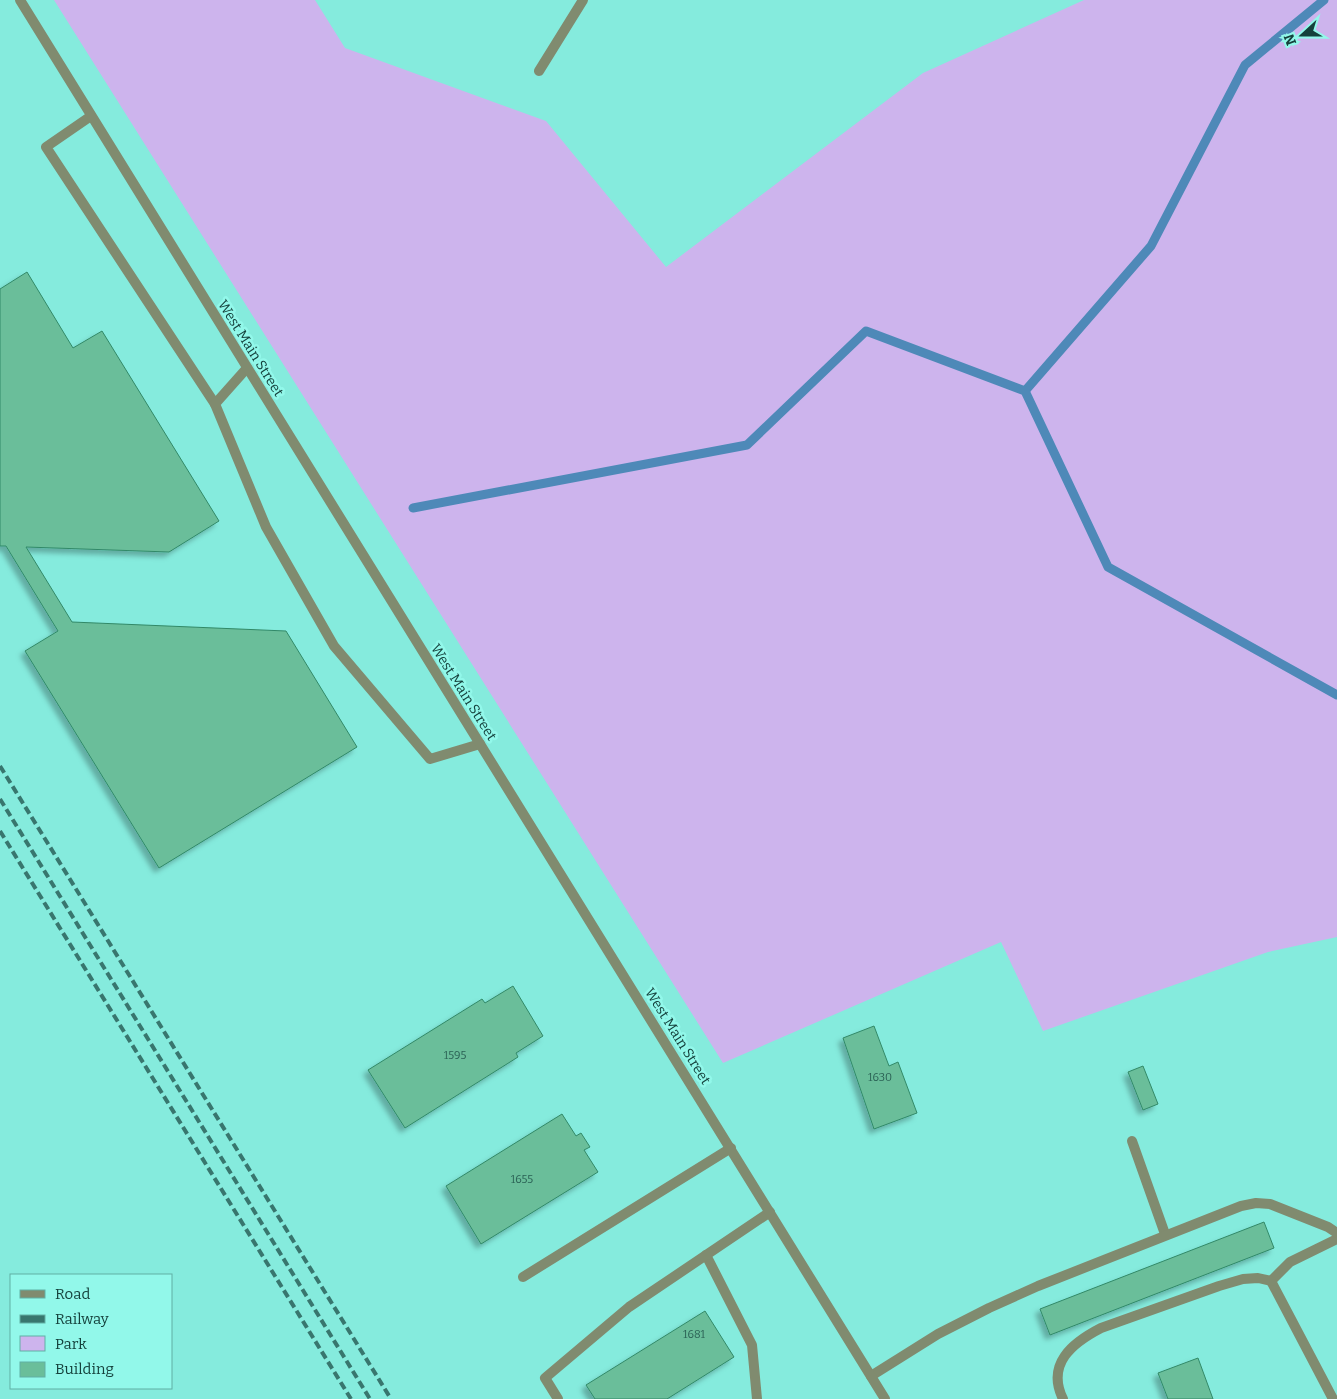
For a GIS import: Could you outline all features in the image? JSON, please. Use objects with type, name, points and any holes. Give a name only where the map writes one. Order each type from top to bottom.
[{"type":"street","name":"West Main Street","points":[[20,0],[885,1399]]},
{"type":"street","points":[[538,71],[583,0]]},
{"type":"street","points":[[91,116],[46,147],[215,404],[266,528],[334,646],[430,759],[480,744]]},
{"type":"street","points":[[215,404],[246,368]]},
{"type":"street","points":[[1132,1141],[1165,1234]]},
{"type":"street","points":[[523,1277],[731,1148]]},
{"type":"street","points":[[871,1376],[913,1349],[971,1316],[1038,1286],[1226,1210],[1241,1206],[1270,1204],[1337,1233]]},
{"type":"street","points":[[558,1399],[545,1378],[629,1307],[770,1212]]},
{"type":"street","points":[[1271,1281],[1290,1262],[1337,1239]]},
{"type":"street","points":[[706,1255],[752,1345],[757,1399]]},
{"type":"street","points":[[1062,1399],[1056,1377],[1060,1366],[1065,1354],[1086,1336],[1101,1328],[1219,1286],[1243,1279],[1258,1278],[1271,1281],[1333,1399]]},
{"type":"green space","points":[[54,0],[315,0],[345,48],[546,121],[666,267],[923,73],[1084,0],[1337,0],[1337,937],[1268,952],[1043,1031],[1001,942],[723,1063]]},
{"type":"building","points":[[27,272],[73,348],[102,331],[219,521],[169,552],[26,547],[72,622],[286,631],[357,747],[159,868],[25,651],[58,631],[6,546],[0,546],[0,289]]},
{"type":"building","points":[[513,986],[543,1036],[516,1053],[518,1057],[405,1128],[368,1070],[482,999],[485,1003]]},
{"type":"building","points":[[874,1026],[889,1066],[898,1062],[917,1113],[874,1129],[843,1038]]},
{"type":"building","points":[[1143,1066],[1158,1104],[1143,1110],[1128,1072]]},
{"type":"building","points":[[562,1114],[576,1136],[581,1133],[590,1147],[584,1150],[598,1172],[481,1244],[446,1186]]},
{"type":"building","points":[[1264,1222],[1274,1248],[1050,1335],[1040,1309]]},
{"type":"building","points":[[705,1311],[734,1357],[667,1399],[595,1399],[586,1385]]},
{"type":"building","points":[[1198,1358],[1213,1399],[1168,1399],[1158,1373]]},
{"type":"waterway","points":[[1025,391],[1151,246],[1245,65],[1324,0]]},
{"type":"waterway","points":[[413,508],[747,445],[866,331],[1025,391],[1108,567],[1337,695]]},
{"type":"railway","points":[[0,766],[391,1399]]},
{"type":"railway","points":[[0,799],[370,1399]]},
{"type":"railway","points":[[0,831],[351,1399]]}]
